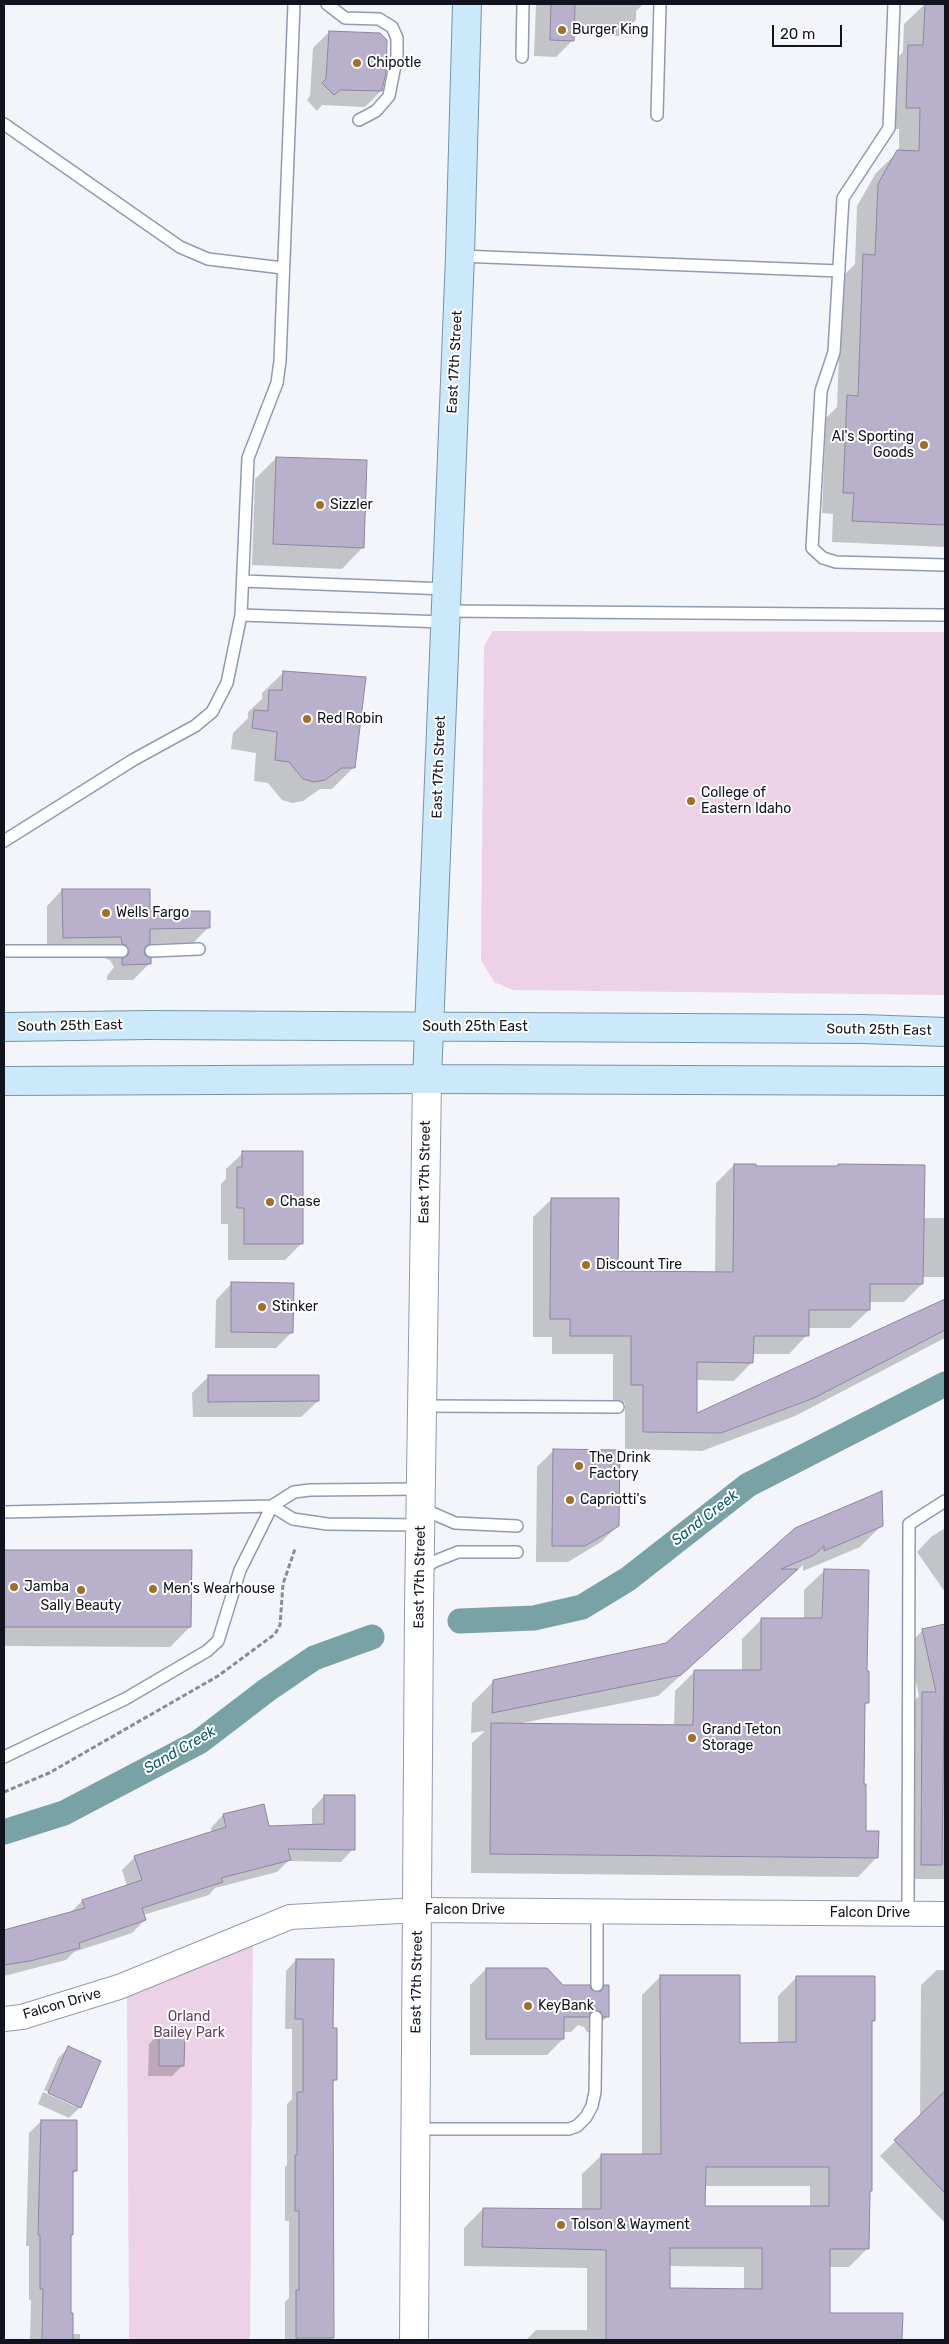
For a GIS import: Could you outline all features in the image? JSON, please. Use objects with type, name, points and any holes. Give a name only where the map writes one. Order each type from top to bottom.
[{"type":"main road","name":"East 17th Street","points":[[414,2340],[420,1573],[427,1079],[460,256],[467,4]]},
{"type":"main road","name":"South 25th East","points":[[4,1028],[149,1025],[863,1029],[945,1032]]},
{"type":"main road","points":[[4,1081],[427,1079],[945,1081]]},
{"type":"street","name":"Falcon Drive","points":[[4,2019],[22,2017],[119,1987],[290,1917],[418,1910],[945,1914]]},
{"type":"lane","points":[[4,841],[33,821],[133,760],[195,726],[212,712],[227,682],[241,615],[248,458],[277,383],[280,361],[294,4]]},
{"type":"lane","points":[[328,4],[345,18],[380,19],[392,27],[396,38],[393,82],[389,96],[376,110],[359,120]]},
{"type":"lane","points":[[522,57],[523,4]]},
{"type":"lane","points":[[657,115],[660,4]]},
{"type":"lane","points":[[894,4],[889,128],[843,198],[834,352],[821,391],[812,548],[822,558],[836,562],[945,565]]},
{"type":"lane","points":[[5,127],[180,247],[208,259],[284,268]]},
{"type":"lane","points":[[460,256],[839,271]]},
{"type":"lane","points":[[243,581],[445,607]]},
{"type":"lane","points":[[241,615],[445,607],[945,615]]},
{"type":"lane","points":[[150,950],[199,949]]},
{"type":"lane","points":[[4,950],[122,950]]},
{"type":"lane","points":[[422,1406],[618,1407]]},
{"type":"lane","points":[[4,1757],[125,1699],[206,1651],[218,1641],[240,1570],[272,1506],[294,1492],[310,1490],[421,1506],[455,1523],[517,1526]]},
{"type":"lane","points":[[908,1914],[909,1524],[945,1501]]},
{"type":"lane","points":[[4,1512],[272,1506],[293,1519],[327,1524],[421,1506]]},
{"type":"lane","points":[[420,1573],[433,1562],[458,1552],[517,1552]]},
{"type":"lane","points":[[597,1986],[598,1911]]},
{"type":"lane","points":[[416,2129],[569,2129],[577,2126],[586,2117],[592,2106],[595,2092],[596,2017]]},
{"type":"green space","name":"College of Eastern Idaho","points":[[493,631],[945,632],[945,995],[513,990],[494,982],[481,960],[484,646]]},
{"type":"green space","name":"Orland Bailey Park","points":[[253,1932],[250,2340],[129,2340],[127,1983]]},
{"type":"building","points":[[551,4],[575,4],[574,41],[550,40]]},
{"type":"building","points":[[925,4],[945,4],[945,525],[852,521],[854,493],[843,493],[847,395],[858,396],[863,254],[875,255],[878,184],[897,150],[919,151],[920,108],[906,108],[908,45],[923,45]]},
{"type":"building","name":"Chipotle","points":[[329,31],[380,33],[387,40],[386,72],[382,91],[340,90],[334,95],[322,83],[326,79]]},
{"type":"building","name":"Sizzler","points":[[276,457],[367,460],[364,548],[273,544]]},
{"type":"building","name":"Red Robin","points":[[283,671],[366,677],[355,768],[342,768],[325,780],[314,782],[303,779],[289,762],[275,760],[277,732],[252,728],[254,710],[268,711],[269,690],[282,690]]},
{"type":"building","name":"Wells Fargo","points":[[62,889],[150,889],[150,911],[210,911],[210,928],[150,929],[150,944],[147,945],[144,951],[145,955],[151,958],[151,964],[122,965],[122,958],[128,955],[129,951],[126,945],[122,944],[121,937],[63,938]]},
{"type":"building","name":"Chase","points":[[242,1151],[303,1151],[303,1244],[244,1244],[244,1208],[237,1208],[237,1167],[242,1167]]},
{"type":"building","points":[[734,1164],[756,1164],[756,1166],[838,1166],[838,1164],[925,1165],[923,1284],[870,1284],[870,1310],[809,1310],[809,1336],[754,1336],[753,1363],[697,1362],[697,1413],[945,1299],[945,1330],[814,1398],[721,1433],[643,1432],[643,1385],[631,1385],[631,1336],[570,1336],[570,1319],[550,1319],[551,1198],[619,1198],[618,1271],[733,1272]]},
{"type":"building","name":"Stinker","points":[[231,1282],[294,1283],[293,1333],[231,1332]]},
{"type":"building","points":[[208,1375],[319,1375],[319,1401],[208,1402]]},
{"type":"building","points":[[553,1449],[620,1450],[619,1526],[585,1546],[552,1546]]},
{"type":"building","points":[[882,1491],[883,1526],[824,1551],[824,1546],[814,1555],[781,1569],[798,1569],[681,1675],[492,1713],[493,1680],[666,1643],[795,1528]]},
{"type":"building","points":[[4,1550],[192,1550],[191,1627],[4,1627]]},
{"type":"building","points":[[824,1569],[869,1570],[867,1671],[869,1671],[869,1703],[865,1703],[864,1784],[866,1784],[866,1831],[879,1831],[878,1858],[490,1854],[491,1723],[693,1725],[694,1670],[761,1670],[761,1618],[822,1618]]},
{"type":"building","points":[[945,1624],[942,1865],[921,1865],[922,1692],[936,1692],[922,1629]]},
{"type":"building","points":[[324,1795],[355,1795],[355,1850],[288,1849],[291,1860],[221,1878],[223,1882],[142,1908],[146,1920],[79,1943],[80,1948],[30,1961],[4,1965],[4,1930],[85,1908],[82,1900],[142,1880],[134,1856],[226,1827],[223,1814],[264,1804],[269,1826],[324,1824]]},
{"type":"building","points":[[296,1959],[334,1959],[333,2028],[337,2028],[337,2080],[333,2080],[334,2338],[296,2338],[296,2290],[299,2290],[299,2211],[295,2211],[295,2155],[297,2155],[297,2092],[303,2092],[303,2019],[295,2019]]},
{"type":"building","points":[[486,1968],[547,1968],[563,1985],[590,1985],[591,1989],[597,1992],[601,1991],[604,1985],[609,1985],[609,2017],[603,2017],[600,2011],[596,2010],[590,2013],[589,2017],[564,2017],[564,2039],[486,2039]]},
{"type":"building","points":[[660,1975],[740,1975],[740,2043],[796,2042],[796,1976],[875,1976],[875,2021],[872,2021],[872,2191],[870,2191],[869,2249],[830,2249],[830,2313],[903,2313],[902,2340],[606,2340],[606,2250],[482,2247],[483,2208],[601,2209],[601,2154],[661,2154]],"holes":[[[706,2167],[829,2167],[829,2206],[705,2206]],[[670,2248],[762,2248],[762,2289],[670,2288]]]},
{"type":"building","points":[[159,2032],[185,2032],[184,2066],[159,2066]]},
{"type":"building","points":[[68,2046],[101,2061],[81,2108],[48,2093]]},
{"type":"building","points":[[945,2091],[945,2193],[894,2140]]},
{"type":"building","points":[[41,2120],[77,2120],[77,2171],[73,2171],[73,2235],[71,2235],[73,2340],[42,2340],[43,2289],[40,2289],[40,2235],[38,2235]]},
{"type":"waterway","name":"Sand Creek","points":[[460,1621],[534,1618],[582,1607],[628,1579],[748,1485],[945,1384]]},
{"type":"waterway","name":"Sand Creek","points":[[4,1832],[64,1813],[199,1742],[267,1690],[314,1658],[372,1637]]},
{"type":"place","name":"Burger King","points":[[562,30]]},
{"type":"place","name":"Chipotle","points":[[357,63]]},
{"type":"place","name":"Al's Sporting Goods","points":[[924,445]]},
{"type":"place","name":"Sizzler","points":[[320,505]]},
{"type":"place","name":"Red Robin","points":[[307,719]]},
{"type":"place","name":"College of Eastern Idaho","points":[[691,801]]},
{"type":"place","name":"Wells Fargo","points":[[106,913]]},
{"type":"place","name":"Chase","points":[[270,1202]]},
{"type":"place","name":"Discount Tire","points":[[586,1265]]},
{"type":"place","name":"Stinker","points":[[262,1307]]},
{"type":"place","name":"The Drink Factory","points":[[579,1466]]},
{"type":"place","name":"Capriotti's","points":[[570,1500]]},
{"type":"place","name":"Jamba","points":[[14,1587]]},
{"type":"place","name":"Men's Wearhouse","points":[[153,1589]]},
{"type":"place","name":"Sally Beauty","points":[[81,1590]]},
{"type":"place","name":"Grand Teton Storage","points":[[692,1738]]},
{"type":"place","name":"KeyBank","points":[[528,2006]]},
{"type":"place","name":"Tolson & Wayment","points":[[561,2225]]}]
